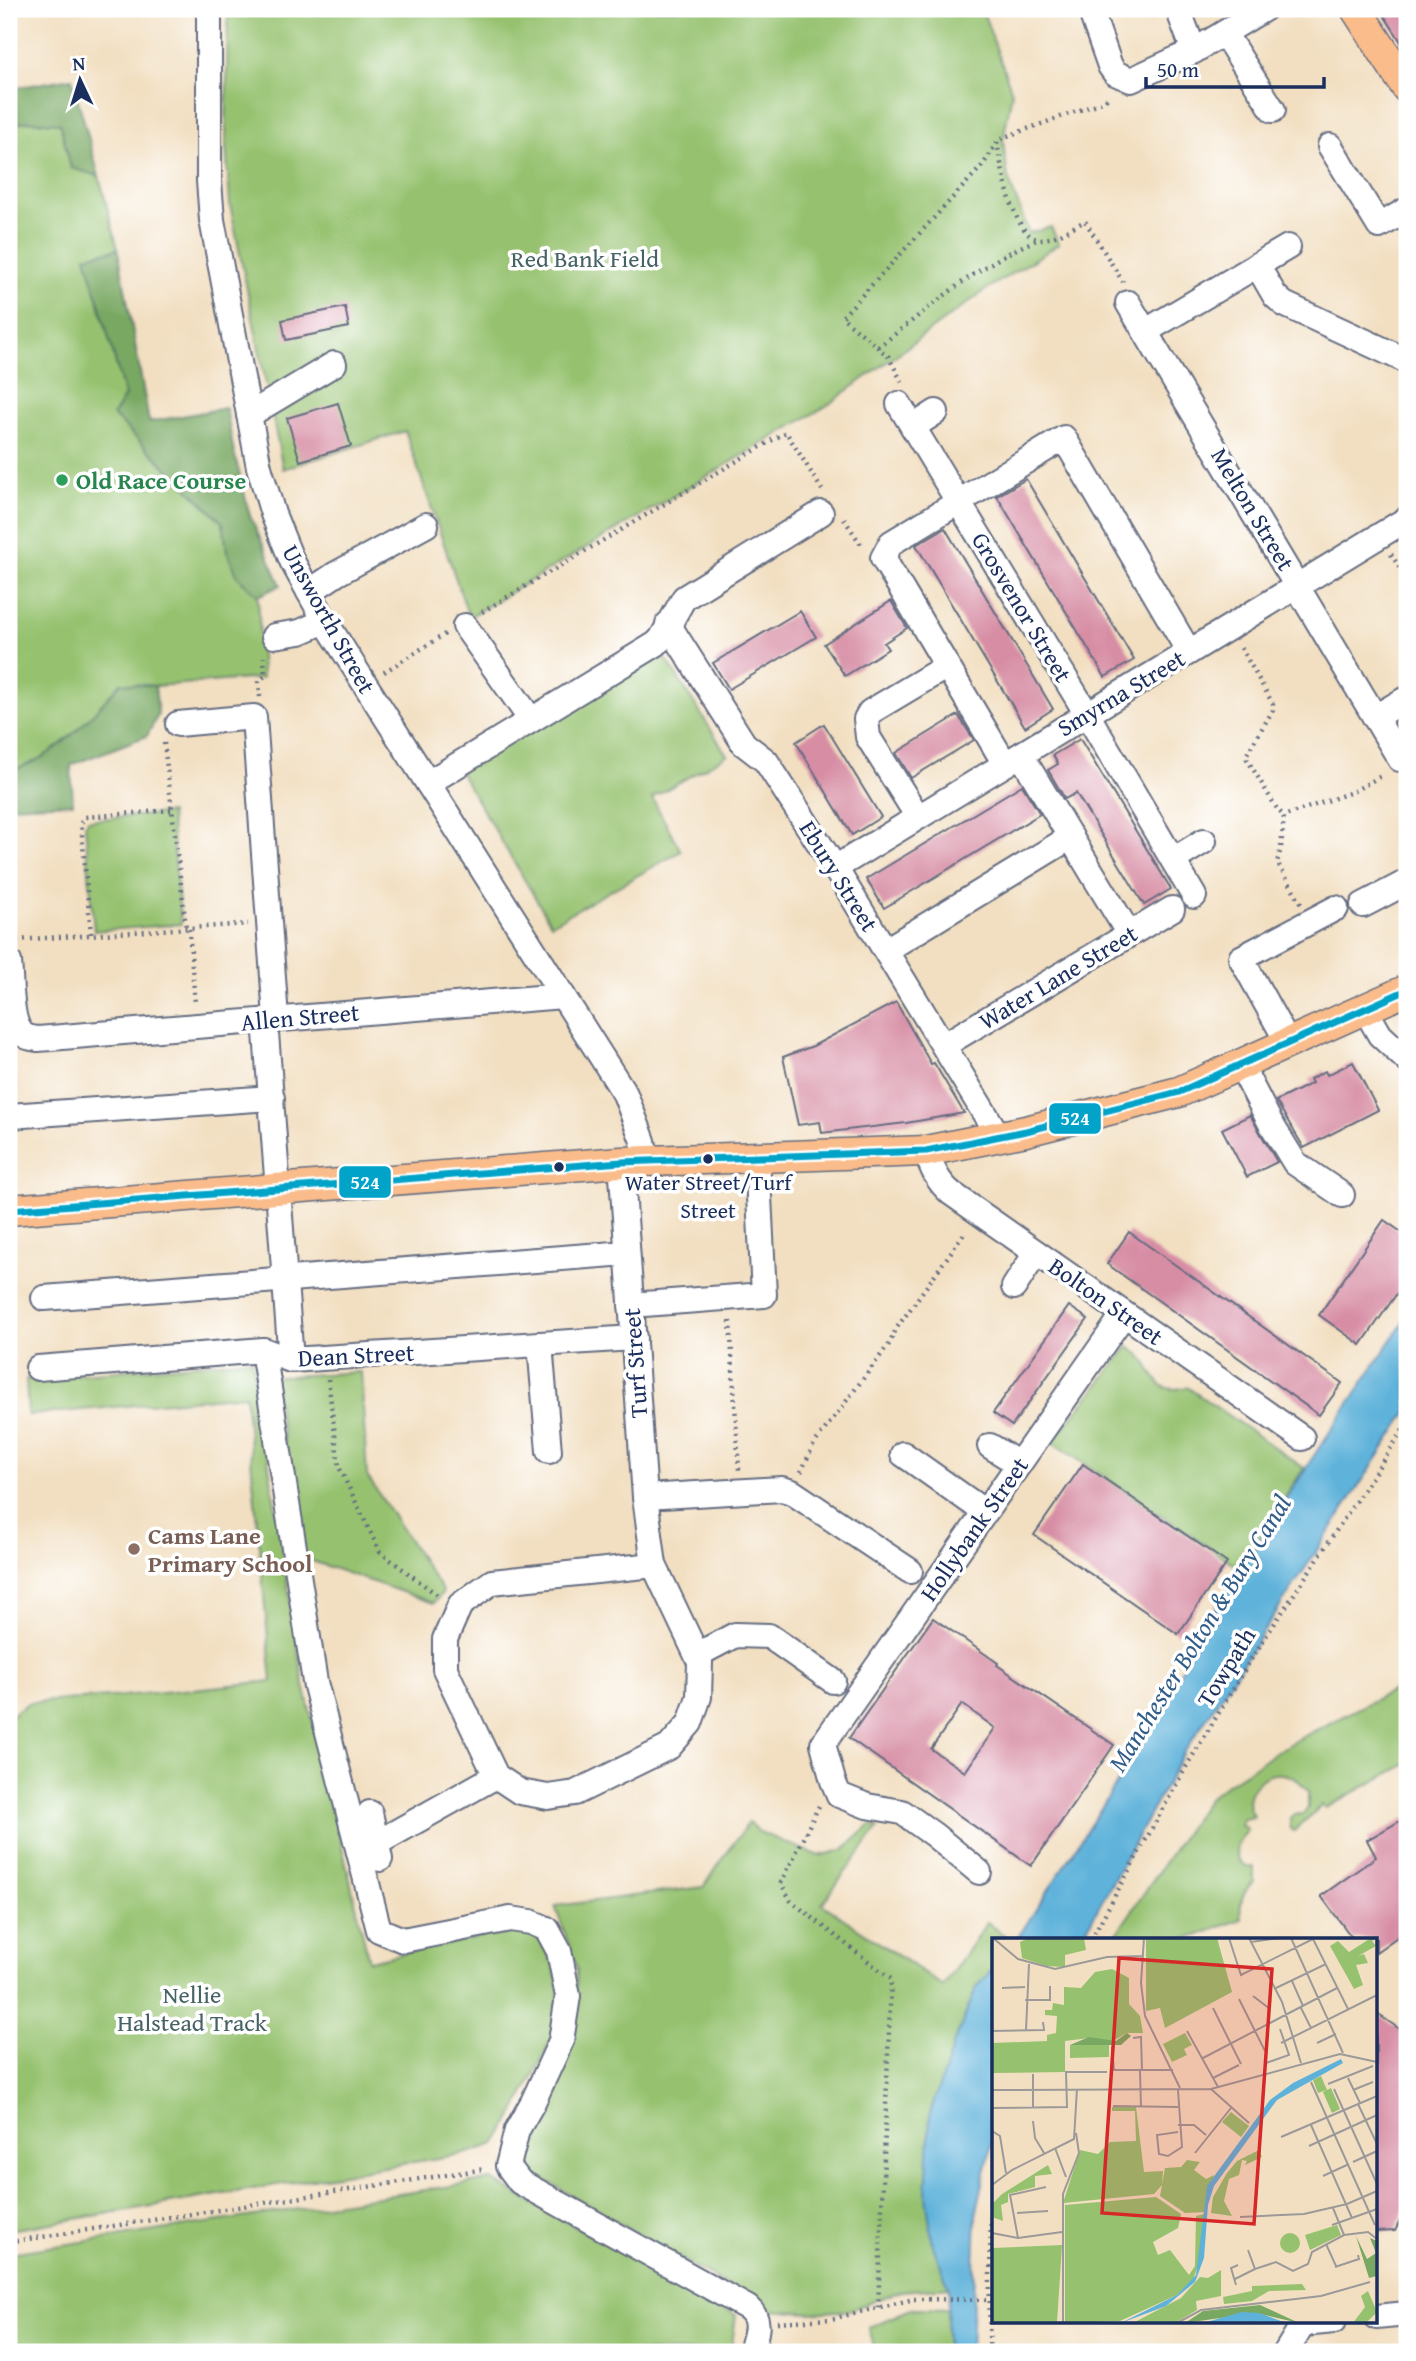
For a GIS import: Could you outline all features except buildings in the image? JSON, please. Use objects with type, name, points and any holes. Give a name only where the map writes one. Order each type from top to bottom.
[{"type":"main road","points":[[1356,9],[1407,88]]},
{"type":"main road","points":[[9,1210],[634,1161],[926,1151],[999,1137],[1179,1092],[1406,993]]},
{"type":"street","name":"Unsworth Street","points":[[209,9],[209,181],[212,220],[259,467],[273,514],[292,561],[325,621],[625,1094],[643,1141],[634,1161]]},
{"type":"street","points":[[1090,9],[1110,66],[1115,73],[1126,79],[1194,51],[1265,9]]},
{"type":"street","points":[[1178,9],[1194,51]]},
{"type":"street","points":[[1224,33],[1273,110]]},
{"type":"street","points":[[1330,146],[1379,226],[1407,210]]},
{"type":"street","points":[[1146,331],[1288,247]]},
{"type":"street","points":[[1257,265],[1275,296],[1284,304],[1392,362]]},
{"type":"street","name":"Melton Street","points":[[1128,303],[1399,759]]},
{"type":"street","points":[[249,415],[334,364]]},
{"type":"street","name":"Grosvenor Street","points":[[899,404],[1194,896]]},
{"type":"street","points":[[913,427],[936,412]]},
{"type":"street","points":[[1129,934],[1071,837],[947,666],[883,558],[891,544],[1064,438],[1189,652]]},
{"type":"street","points":[[428,783],[656,645],[684,598],[827,509]]},
{"type":"street","name":"Smyrna Street","points":[[835,868],[1407,519]]},
{"type":"street","points":[[309,592],[336,573],[426,525]]},
{"type":"street","points":[[274,636],[300,632],[325,621]]},
{"type":"street","name":"Ebury Street","points":[[668,624],[744,744],[766,761],[886,950],[999,1137]]},
{"type":"street","points":[[464,626],[531,720]]},
{"type":"street","points":[[918,817],[868,737],[866,719],[870,712],[947,666]]},
{"type":"street","points":[[1375,717],[1404,700]]},
{"type":"street","points":[[178,723],[254,718],[269,922],[272,1098],[291,1360]]},
{"type":"street","points":[[886,950],[1071,837]]},
{"type":"street","points":[[1173,860],[1204,841]]},
{"type":"street","points":[[1363,905],[1407,882]]},
{"type":"street","points":[[1288,1043],[1241,958],[1336,908]]},
{"type":"street","name":"Water Lane Street","points":[[944,1045],[1172,909]]},
{"type":"street","name":"Allen Street","points":[[9,962],[15,1018],[19,1029],[27,1037],[38,1039],[563,996]]},
{"type":"street","points":[[1366,1009],[1380,1035],[1407,1060]]},
{"type":"street","points":[[1240,1065],[1295,1163],[1342,1195]]},
{"type":"street","points":[[9,1116],[272,1098]]},
{"type":"street","name":"Bolton Street","points":[[926,1151],[940,1184],[1302,1438]]},
{"type":"street","points":[[631,1305],[764,1295],[757,1157]]},
{"type":"street","name":"Turf Street","points":[[634,1161],[627,1253],[645,1497],[654,1565]]},
{"type":"street","points":[[44,1298],[627,1253]]},
{"type":"street","points":[[1014,1287],[1036,1253]]},
{"type":"street","name":"Hollybank Street","points":[[979,1872],[902,1812],[866,1805],[839,1795],[823,1744],[1124,1314]]},
{"type":"street","name":"Dean Street","points":[[38,1368],[263,1350],[291,1360],[634,1338]]},
{"type":"street","points":[[540,1344],[549,1451]]},
{"type":"street","points":[[263,1350],[315,1682],[379,1930],[402,1940],[510,1919],[530,1922],[547,1929],[559,1951],[568,1996],[561,2041],[517,2130],[508,2166],[520,2182],[748,2308],[754,2313],[758,2323],[751,2352]]},
{"type":"street","points":[[990,1446],[1019,1464]]},
{"type":"street","points":[[903,1454],[985,1512]]},
{"type":"street","points":[[645,1497],[782,1489],[792,1492],[910,1571]]},
{"type":"street","points":[[654,1565],[699,1662],[699,1697],[690,1723],[669,1748],[575,1793],[548,1797],[520,1792],[495,1776],[445,1669],[445,1639],[460,1605],[492,1582],[654,1565]]},
{"type":"street","points":[[697,1655],[736,1635],[769,1636],[832,1681]]},
{"type":"street","points":[[370,1813],[379,1851],[495,1776]]},
{"type":"street","points":[[1378,2317],[1407,2314]]},
{"type":"street","points":[[1286,2352],[1300,2322]]},
{"type":"path","points":[[899,404],[902,380],[888,355],[842,317],[983,165],[997,142],[1105,101],[1126,79]]},
{"type":"path","points":[[997,142],[1003,178],[1022,229],[1028,237],[1050,238],[1085,221],[1125,286],[1128,303]]},
{"type":"path","points":[[878,347],[988,265],[1038,239]]},
{"type":"path","points":[[365,684],[786,432],[827,509],[836,506],[870,558],[883,558]]},
{"type":"path","points":[[1229,628],[1273,704],[1273,710],[1247,754],[1247,759],[1284,816],[1282,848],[1278,862],[1310,921]]},
{"type":"path","points":[[254,718],[260,705],[259,681],[265,676],[263,649],[274,636]]},
{"type":"path","points":[[178,723],[163,735],[188,928],[196,1025]]},
{"type":"path","points":[[1284,816],[1352,792],[1396,767],[1399,759]]},
{"type":"path","points":[[91,934],[81,823],[85,817],[172,810]]},
{"type":"path","points":[[9,941],[269,922]]},
{"type":"path","points":[[792,1492],[814,1444],[890,1343],[896,1329],[978,1213]]},
{"type":"path","points":[[728,1298],[741,1492]]},
{"type":"path","points":[[326,1357],[340,1467],[380,1552],[458,1609]]},
{"type":"path","name":"Towpath","points":[[1092,1938],[1186,1767],[1253,1656],[1407,1424]]},
{"type":"path","points":[[797,1847],[781,1883],[791,1901],[891,1979],[878,2308]]},
{"type":"path","points":[[9,2242],[508,2166]]},
{"type":"path","points":[[989,2352],[992,2317],[992,2201]]},
{"type":"path","points":[[758,2323],[831,2319],[914,2299],[992,2300]]},
{"type":"green space","name":"Red Bank Field","points":[[228,9],[982,9],[1012,92],[1003,141],[1008,178],[1029,233],[1051,227],[1059,244],[987,289],[828,405],[469,617],[405,431],[283,469],[230,204],[226,145]]},
{"type":"green space","points":[[72,78],[99,176],[71,168],[60,123],[28,121],[9,125],[9,89]]},
{"type":"green space","points":[[28,121],[60,123],[71,168],[99,176],[118,249],[86,256],[125,396],[113,415],[223,523],[227,551],[238,577],[258,596],[262,678],[155,686],[121,683],[71,736],[57,747],[26,765],[9,771],[9,125]]},
{"type":"green space","points":[[118,249],[149,422],[226,408],[250,516],[281,585],[258,596],[238,577],[227,551],[223,523],[113,415],[125,396],[86,256]]},
{"type":"green space","points":[[656,643],[727,755],[652,798],[681,851],[551,924],[457,767]]},
{"type":"green space","points":[[121,683],[155,686],[158,715],[147,736],[71,765],[73,803],[9,806],[9,771],[42,757],[71,736]]},
{"type":"green space","points":[[170,813],[181,924],[94,931],[85,825],[88,820]]},
{"type":"green space","points":[[1129,1346],[1142,1357],[1165,1387],[1187,1387],[1304,1468],[1240,1568],[1052,1442]]},
{"type":"green space","name":"Nellie Halstead Track","points":[[252,1359],[303,1681],[369,1961],[516,1929],[539,1938],[554,1965],[559,1992],[554,2035],[511,2120],[495,2144],[468,2153],[9,2230],[9,1717],[28,1703],[272,1681],[245,1395],[28,1415],[26,1379]]},
{"type":"green space","points":[[361,1372],[367,1476],[443,1592],[434,1603],[306,1559],[272,1377]]},
{"type":"green space","points":[[1407,1683],[1407,1764],[1325,1808],[1322,1805],[1294,1831],[1290,1829],[1290,1818],[1303,1814],[1308,1807],[1308,1791],[1296,1779],[1284,1774],[1262,1779],[1254,1787],[1249,1797],[1249,1807],[1254,1817],[1243,1819],[1241,1825],[1247,1829],[1236,1849],[1239,1861],[1254,1867],[1254,1882],[1246,1889],[1242,1898],[1241,1919],[1185,1938],[1114,1938],[1207,1800],[1289,1744]]},
{"type":"green space","points":[[749,1822],[759,1832],[819,1856],[843,1850],[871,1825],[878,1828],[822,1904],[943,1986],[987,1922],[1008,1938],[992,1938],[992,1969],[976,1989],[953,2045],[930,2114],[933,2246],[949,2287],[901,2291],[849,2310],[811,2313],[769,2310],[530,2171],[522,2145],[574,2040],[577,1968],[555,1906],[703,1887]]},
{"type":"green space","points":[[491,2180],[736,2315],[731,2352],[9,2352],[9,2253]]},
{"type":"green space","points":[[913,2308],[948,2309],[946,2352],[875,2352],[869,2327]]},
{"type":"water","points":[[1407,1317],[1407,1413],[1183,1754],[1082,1938],[1018,1938],[1130,1763],[1212,1614]]},
{"type":"water","points":[[992,1969],[992,2141],[976,2215],[971,2352],[946,2352],[949,2287],[933,2246],[926,2196],[930,2114],[953,2045],[976,1989]]},
{"type":"transit line","name":"524","points":[[9,1210],[621,1162],[926,1151],[1026,1131],[1179,1092],[1407,990]]},
{"type":"place","name":"Old Race Course","points":[[62,480]]},
{"type":"place","name":"Water Street/Turf Street","points":[[708,1159]]},
{"type":"place","name":"Cams Lane Primary School","points":[[134,1549]]},
{"type":"water label","name":"Manchester Bolton & Bury Canal","points":[[1199,1633]]}]
